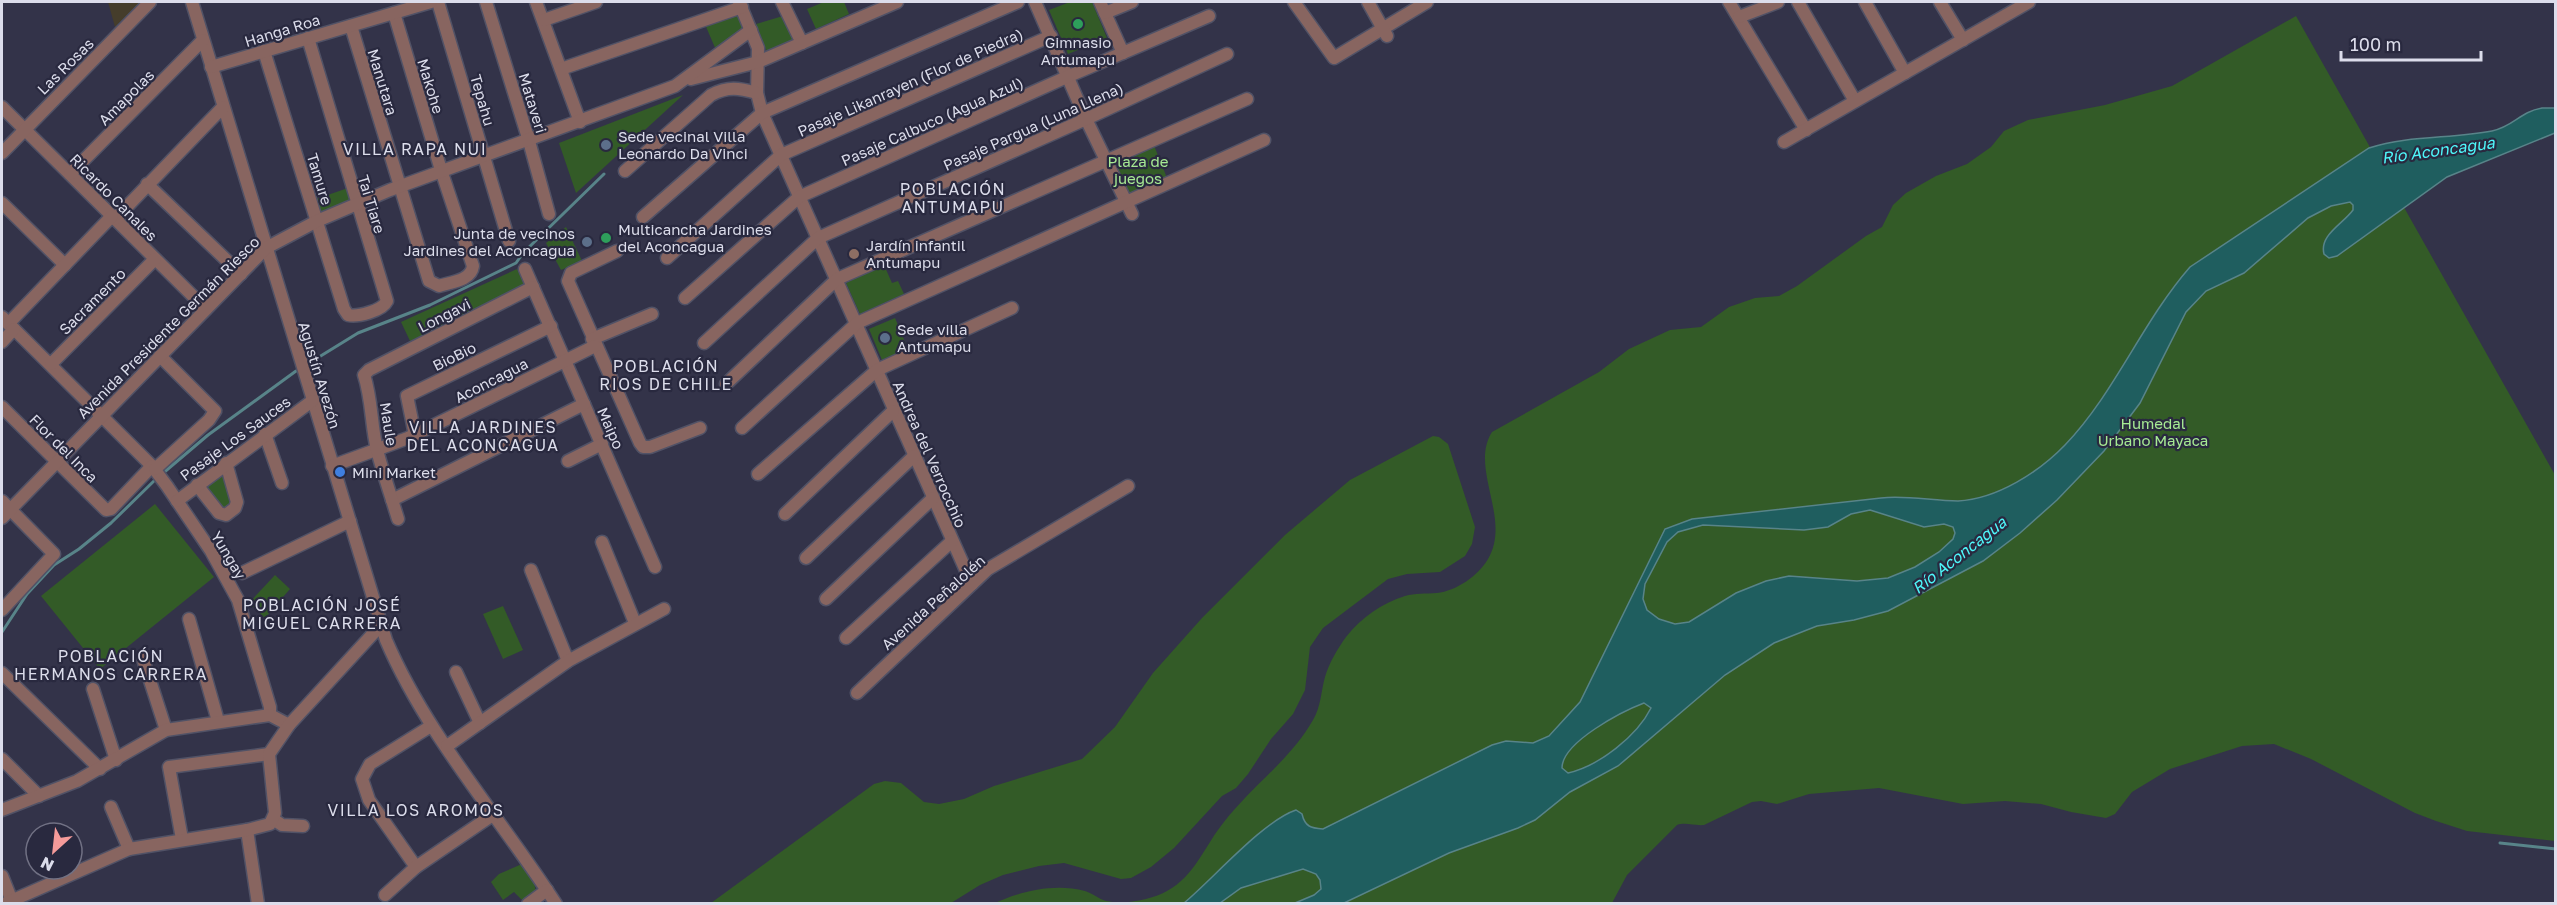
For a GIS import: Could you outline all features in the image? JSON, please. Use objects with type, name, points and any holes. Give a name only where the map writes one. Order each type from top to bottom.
[{"type":"street","name":"Las Rosas","points":[[2,153],[150,2]]},
{"type":"street","name":"Agustín Avezón","points":[[192,2],[381,625],[402,678],[431,726],[556,903]]},
{"type":"street","name":"Hanga Roa","points":[[211,67],[431,2]]},
{"type":"street","name":"Tepahu","points":[[438,2],[509,241]]},
{"type":"street","name":"Mataveri","points":[[486,2],[530,141],[549,213]]},
{"type":"street","points":[[536,2],[580,122]]},
{"type":"street","points":[[544,20],[596,2]]},
{"type":"street","points":[[782,2],[802,42]]},
{"type":"street","name":"Avenida Presidente Germán Riesco","points":[[4,510],[56,462],[266,248],[317,221],[441,170],[530,141],[684,81],[758,62],[897,2]]},
{"type":"street","points":[[643,217],[762,113],[1018,2]]},
{"type":"street","points":[[1035,2],[1086,119],[1132,214]]},
{"type":"street","points":[[1123,53],[1103,7],[1132,2]]},
{"type":"street","points":[[1294,2],[1334,58],[1385,32],[1427,2]]},
{"type":"street","points":[[1368,2],[1385,32]]},
{"type":"street","points":[[1730,2],[1806,130]]},
{"type":"street","points":[[1739,17],[1778,2]]},
{"type":"street","points":[[1798,2],[1855,101]]},
{"type":"street","points":[[1864,2],[1905,73]]},
{"type":"street","points":[[1940,2],[1963,40]]},
{"type":"street","points":[[561,69],[741,4]]},
{"type":"street","name":"Andrea del Verrocchio","points":[[741,4],[758,48],[757,93],[762,113],[972,584]]},
{"type":"street","points":[[1784,142],[1963,40],[2020,4]]},
{"type":"street","name":"Makohe","points":[[393,13],[441,170],[472,260],[473,271],[468,277],[439,286],[432,284]]},
{"type":"street","name":"Pasaje Calbuco (Agua Azul)","points":[[685,298],[800,197],[1209,16]]},
{"type":"street","name":"Manutara","points":[[351,26],[399,187],[432,284]]},
{"type":"street","name":"Avenida Presidente Germán Riesco","points":[[684,81],[751,30]]},
{"type":"street","name":"Pasaje Likanrayen (Flor de Piedra)","points":[[667,258],[781,155],[1051,36]]},
{"type":"street","name":"Tai Tiare","points":[[308,38],[387,301],[382,308],[354,316],[348,315]]},
{"type":"street","name":"Amapolas","points":[[70,174],[203,40]]},
{"type":"street","name":"Tamure","points":[[264,51],[344,309],[348,315]]},
{"type":"street","name":"Pasaje Pargua (Luna Llena)","points":[[704,343],[818,238],[1227,54]]},
{"type":"street","points":[[625,171],[711,95],[723,89],[735,87],[757,93]]},
{"type":"street","points":[[726,384],[837,279],[1247,99]]},
{"type":"street","name":"Ricardo Canales","points":[[2,107],[206,309]]},
{"type":"street","points":[[2,342],[8,323],[223,107]]},
{"type":"street","points":[[742,428],[857,323],[1264,140]]},
{"type":"street","points":[[147,184],[241,274]]},
{"type":"street","points":[[2,203],[65,265]]},
{"type":"street","points":[[617,251],[571,273],[567,277],[568,285],[643,447],[700,428]]},
{"type":"street","name":"Sacramento","points":[[51,364],[154,259]]},
{"type":"street","name":"Maipo","points":[[525,269],[655,567]]},
{"type":"street","name":"Longavi","points":[[369,370],[533,287]]},
{"type":"street","points":[[758,474],[877,370],[1012,308]]},
{"type":"street","name":"Aconcagua","points":[[332,466],[415,435],[652,314]]},
{"type":"street","points":[[8,323],[153,468],[209,420],[216,411],[160,356]]},
{"type":"street","name":"BioBio","points":[[415,435],[407,396],[551,326]]},
{"type":"street","name":"Maule","points":[[369,370],[364,375],[369,392],[370,415],[377,450],[398,519]]},
{"type":"street","name":"Pasaje Los Sauces","points":[[177,501],[312,401]]},
{"type":"street","points":[[392,500],[584,404]]},
{"type":"street","name":"Flor del Inca","points":[[2,406],[106,510],[111,508],[153,468]]},
{"type":"street","points":[[785,514],[893,411]]},
{"type":"street","points":[[266,434],[282,483]]},
{"type":"street","points":[[568,460],[602,444]]},
{"type":"street","points":[[806,558],[914,456]]},
{"type":"street","points":[[197,485],[219,513],[226,516],[237,504],[226,464]]},
{"type":"street","name":"Yungay","points":[[153,468],[211,551],[238,600],[270,707],[270,715]]},
{"type":"street","name":"Avenida Peñalolén","points":[[857,693],[988,569],[1128,486]]},
{"type":"street","points":[[826,599],[933,498]]},
{"type":"street","points":[[2,610],[54,554],[4,510]]},
{"type":"street","points":[[242,573],[350,521]]},
{"type":"street","points":[[846,638],[952,541]]},
{"type":"street","points":[[603,542],[635,623]]},
{"type":"street","points":[[531,570],[568,661]]},
{"type":"street","points":[[447,746],[568,661],[664,609]]},
{"type":"street","points":[[189,619],[218,721]]},
{"type":"street","points":[[84,865],[129,849],[266,826],[275,813],[269,754],[289,725],[381,625]]},
{"type":"street","points":[[143,659],[166,730]]},
{"type":"street","points":[[456,672],[480,723]]},
{"type":"street","points":[[2,674],[100,769]]},
{"type":"street","points":[[93,689],[116,760]]},
{"type":"street","points":[[2,810],[100,769],[166,730],[270,715],[289,725]]},
{"type":"street","points":[[416,867],[369,800],[362,779],[370,764],[431,726]]},
{"type":"street","points":[[182,839],[169,767],[269,754]]},
{"type":"street","points":[[2,759],[39,796]]},
{"type":"street","points":[[111,807],[129,849]]},
{"type":"street","points":[[385,894],[416,867],[494,814]]},
{"type":"street","points":[[273,819],[282,825],[303,826]]},
{"type":"street","points":[[247,830],[258,903]]},
{"type":"street","points":[[2,876],[13,902],[50,881]]},
{"type":"street","points":[[528,903],[547,890]]},
{"type":"shaded area","points":[[108,2],[141,2],[115,27]]},
{"type":"green space","points":[[824,2],[844,2],[849,14],[816,29],[807,9]]},
{"type":"green space","name":"Gimnasio Antumapu","points":[[1070,2],[1092,2],[1107,38],[1068,54],[1049,10]]},
{"type":"green space","points":[[737,11],[744,29],[716,50],[704,22]]},
{"type":"green space","points":[[783,16],[795,43],[769,57],[756,24]]},
{"type":"green space","name":"Humedal Urbano Mayaca","points":[[2296,16],[2555,475],[2555,841],[2467,831],[2436,821],[2415,813],[2311,759],[2274,744],[2242,746],[2170,769],[2132,792],[2115,814],[2106,818],[2041,804],[2005,801],[1963,804],[1879,788],[1809,794],[1777,804],[1752,802],[1704,825],[1677,825],[1627,875],[1612,903],[993,904],[1015,895],[1050,888],[1085,891],[1106,901],[1137,901],[1153,897],[1177,885],[1199,860],[1224,822],[1304,734],[1318,710],[1329,666],[1352,630],[1373,612],[1396,599],[1452,589],[1472,577],[1484,565],[1494,544],[1496,527],[1485,461],[1486,446],[1492,432],[1599,372],[1629,349],[1670,330],[1701,327],[1729,307],[1755,298],[1779,296],[1797,286],[1882,227],[1893,205],[1906,193],[1936,176],[1967,164],[1991,147],[2004,131],[2028,120],[2105,105],[2172,86]]},
{"type":"green space","points":[[683,95],[576,193],[559,143]]},
{"type":"green space","name":"Plaza de juegos","points":[[1153,143],[1167,178],[1128,194],[1111,161]]},
{"type":"green space","points":[[348,188],[353,200],[320,215],[316,199]]},
{"type":"green space","points":[[566,227],[582,261],[561,270],[546,243]]},
{"type":"green space","points":[[884,265],[892,283],[898,281],[904,294],[860,314],[846,283]]},
{"type":"green space","points":[[517,269],[526,288],[410,341],[401,322]]},
{"type":"green space","points":[[895,318],[908,349],[882,360],[869,329]]},
{"type":"green space","points":[[1433,436],[1439,437],[1448,444],[1475,527],[1472,544],[1465,556],[1440,572],[1407,574],[1388,579],[1323,628],[1310,647],[1305,690],[1293,714],[1271,739],[1236,788],[1222,796],[1174,848],[1151,867],[1131,878],[1121,879],[1064,863],[1039,866],[1003,875],[980,885],[951,903],[711,903],[874,784],[885,781],[901,783],[924,802],[939,804],[964,799],[994,786],[1082,759],[1115,727],[1153,673],[1202,618],[1285,535],[1350,480]]},
{"type":"green space","points":[[224,470],[235,504],[224,513],[202,487]]},
{"type":"green space","points":[[155,504],[214,577],[100,669],[41,596]]},
{"type":"green space","points":[[275,575],[290,589],[265,618],[249,603]]},
{"type":"green space","points":[[503,606],[523,650],[503,659],[483,614]]},
{"type":"green space","points":[[522,864],[534,882],[536,892],[524,902],[514,892],[503,900],[491,882],[499,874]]},
{"type":"water","name":"Río Aconcagua","points":[[2555,108],[2555,133],[2447,177],[2337,256],[2329,258],[2324,254],[2323,247],[2328,235],[2353,210],[2350,202],[2331,206],[2308,218],[2244,273],[2206,291],[2186,312],[2140,403],[2104,451],[2057,500],[2020,533],[1983,561],[1888,611],[1817,626],[1774,643],[1725,675],[1618,766],[1570,792],[1535,820],[1449,853],[1344,903],[1295,903],[1314,895],[1321,889],[1320,880],[1316,874],[1303,869],[1241,888],[1220,903],[1184,903],[1254,838],[1283,816],[1296,810],[1302,814],[1309,826],[1323,829],[1492,745],[1506,741],[1533,743],[1549,736],[1580,702],[1665,529],[1692,519],[1890,497],[1958,501],[2002,490],[2043,465],[2083,425],[2157,311],[2190,267],[2369,148],[2399,141],[2492,131],[2534,110]],"holes":[[[1870,510],[1924,527],[1944,524],[1953,527],[1955,533],[1953,539],[1939,552],[1915,567],[1888,578],[1857,581],[1789,576],[1766,581],[1736,593],[1689,622],[1675,624],[1659,619],[1647,610],[1643,599],[1645,584],[1667,542],[1678,532],[1703,525],[1804,530],[1828,527],[1851,514]],[[1644,703],[1651,708],[1645,719],[1616,748],[1580,769],[1568,773],[1562,768],[1565,758],[1582,738],[1609,720]]]},
{"type":"waterway","points":[[306,365],[358,333],[430,305],[516,263],[523,253],[604,174]]},
{"type":"waterway","points":[[162,474],[208,435],[296,371]]},
{"type":"waterway","points":[[2,632],[27,594],[54,565],[79,549],[111,523],[157,478]]},
{"type":"waterway","points":[[2500,843],[2556,849]]},
{"type":"place","name":"Gimnasio Antumapu","points":[[1078,24]]},
{"type":"place","name":"Sede vecinal Villa Leonardo Da Vinci","points":[[606,145]]},
{"type":"place","name":"Multicancha Jardines del Aconcagua","points":[[606,238]]},
{"type":"place","name":"Junta de vecinos Jardines del Aconcagua","points":[[587,242]]},
{"type":"place","name":"Jardín infantil Antumapu","points":[[854,254]]},
{"type":"place","name":"Sede villa Antumapu","points":[[885,338]]},
{"type":"place","name":"Mini Market","points":[[340,472]]},
{"type":"district","name":"VILLA RAPA NUI","points":[[415,149]]},
{"type":"district","name":"POBLACIÓN ANTUMAPU","points":[[953,198]]},
{"type":"district","name":"POBLACIÓN RIOS DE CHILE","points":[[666,375]]},
{"type":"district","name":"VILLA JARDINES DEL ACONCAGUA","points":[[483,436]]},
{"type":"district","name":"POBLACIÓN JOSÉ MIGUEL CARRERA","points":[[322,614]]},
{"type":"district","name":"POBLACIÓN HERMANOS CARRERA","points":[[111,665]]},
{"type":"district","name":"VILLA LOS AROMOS","points":[[416,810]]}]
